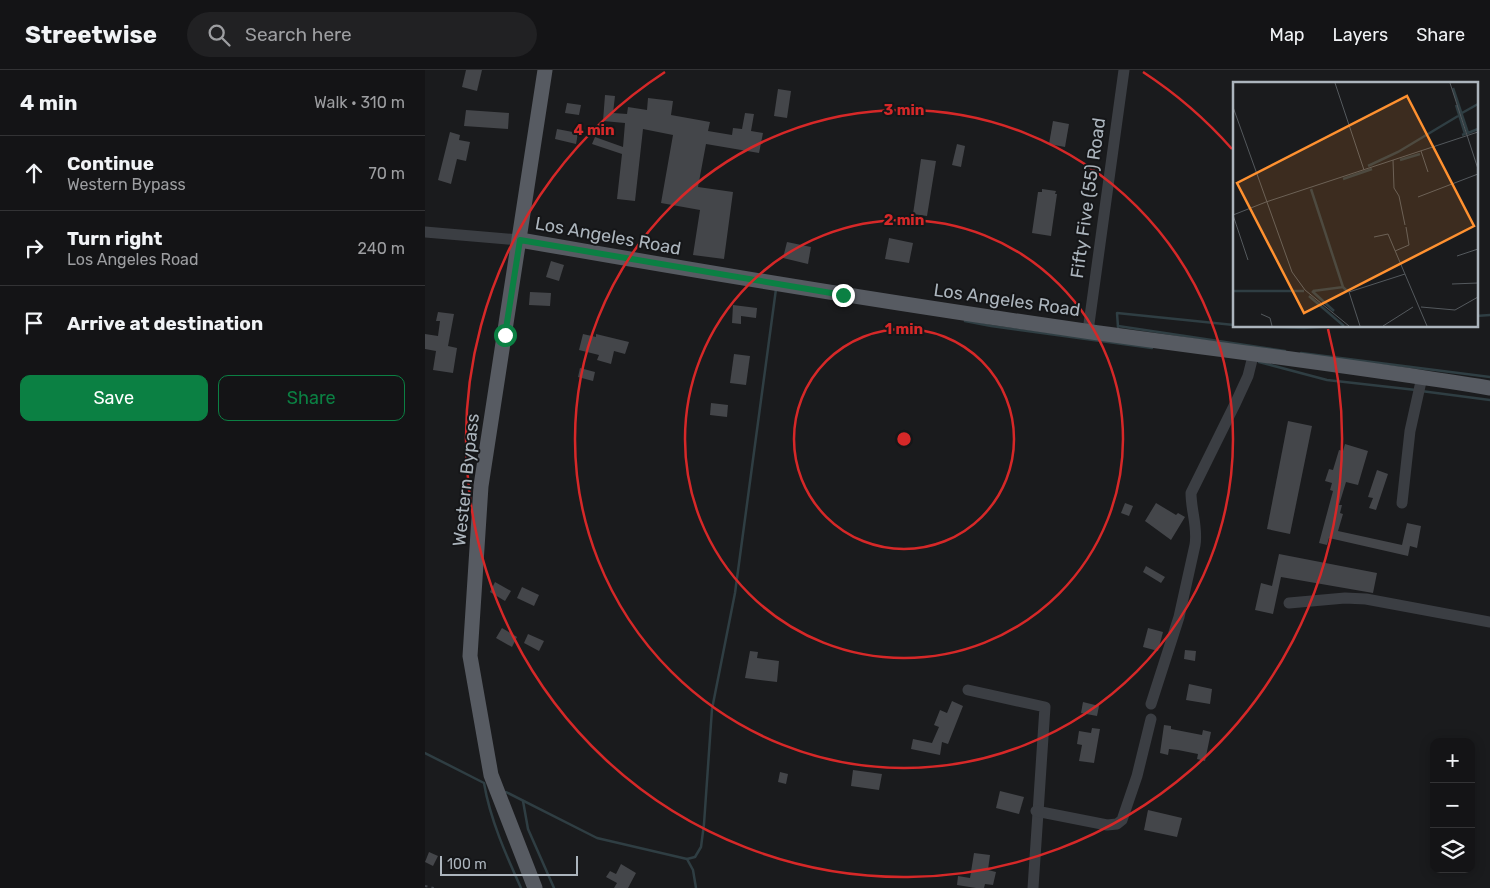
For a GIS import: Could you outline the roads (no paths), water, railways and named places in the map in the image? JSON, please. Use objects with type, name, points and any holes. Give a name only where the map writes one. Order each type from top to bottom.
[{"type":"main road","name":"Western Bypass","points":[[535,888],[491,775],[470,656],[481,486],[545,70]]},
{"type":"main road","name":"Los Angeles Road","points":[[520,240],[805,290],[1088,331],[1255,352],[1490,388]]},
{"type":"street","name":"Fifty Five (55) Road","points":[[1088,331],[1124,70]]},
{"type":"street","points":[[425,232],[520,240]]},
{"type":"street","points":[[1151,704],[1179,617],[1195,545],[1197,534],[1191,506],[1191,493],[1248,376],[1255,352]]},
{"type":"street","points":[[1402,503],[1410,431],[1423,377]]},
{"type":"street","points":[[1289,603],[1345,598],[1366,599],[1490,622]]},
{"type":"street","points":[[968,690],[1045,707],[1036,811],[1033,888]]},
{"type":"street","points":[[1036,811],[1107,825],[1117,824],[1122,820],[1137,776],[1151,720]]},
{"type":"waterway","points":[[687,859],[695,857],[701,847],[712,709],[735,593],[776,289]]},
{"type":"waterway","points":[[1118,327],[1117,313],[1233,325]]},
{"type":"waterway","points":[[1477,316],[1490,315]]},
{"type":"waterway","points":[[965,321],[1152,348]]},
{"type":"waterway","points":[[1118,326],[1285,351]]},
{"type":"waterway","points":[[1301,353],[1490,377]]},
{"type":"waterway","points":[[1259,362],[1327,380],[1416,390]]},
{"type":"waterway","points":[[1421,391],[1490,400]]},
{"type":"waterway","points":[[425,753],[484,783],[494,823],[521,888]]},
{"type":"waterway","points":[[506,792],[597,838],[687,859],[693,870],[696,888]]},
{"type":"waterway","points":[[523,801],[528,829],[554,888]]}]
